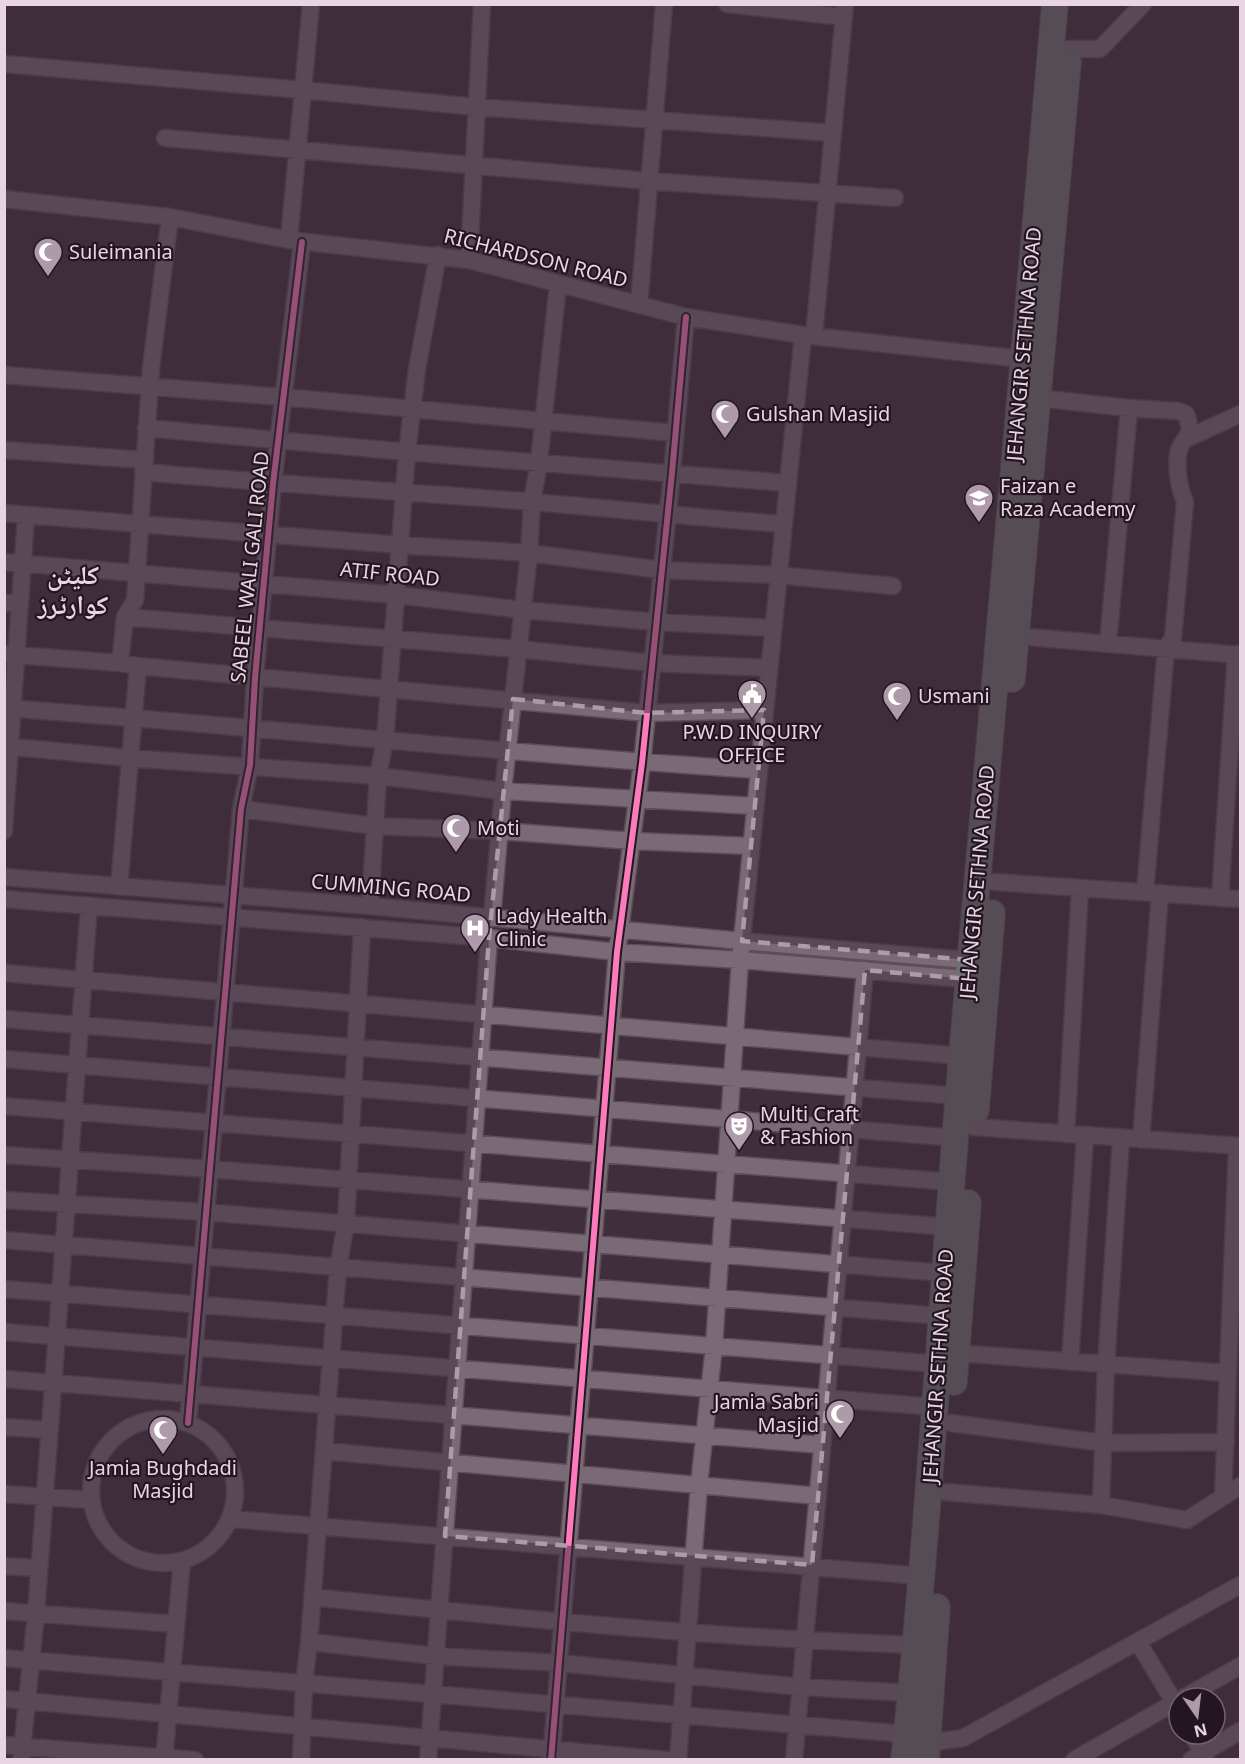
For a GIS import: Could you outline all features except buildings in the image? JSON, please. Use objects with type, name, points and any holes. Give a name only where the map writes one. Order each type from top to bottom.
[{"type":"highway","name":"JEHANGIR SETHNA ROAD","points":[[920,1746],[911,1693],[922,1576],[943,1415],[979,970],[1022,358],[1055,4]]},
{"type":"highway","name":"JEHANGIR SETHNA ROAD","points":[[947,1358],[941,1316],[952,1182],[965,1133],[959,1096],[962,1056],[995,882],[1072,4]]},
{"type":"highway","name":"JEHANGIR SETHNA ROAD","points":[[903,1760],[920,1746],[945,1492],[943,1415]]},
{"type":"street","name":"SABEEL WALI GALI ROAD","points":[[188,1423],[224,992],[241,809],[250,765],[259,628],[283,397],[295,241],[298,150],[311,4]]},
{"type":"street","points":[[469,260],[483,4]]},
{"type":"street","points":[[639,305],[664,4]]},
{"type":"street","points":[[678,1760],[699,1485],[714,1346],[733,1036],[750,846],[787,483],[827,194],[844,11],[728,4]]},
{"type":"street","points":[[1069,49],[1100,49],[1143,4]]},
{"type":"street","points":[[4,64],[476,107],[833,133]]},
{"type":"street","points":[[165,138],[650,181],[895,198]]},
{"type":"street","name":"RICHARDSON ROAD","points":[[4,199],[170,217],[295,241],[438,255],[469,260],[686,317],[809,335],[1022,358]]},
{"type":"street","points":[[120,663],[125,617],[135,600],[149,387],[170,217]]},
{"type":"street","points":[[370,906],[378,776],[386,740],[407,452],[417,369],[438,255]]},
{"type":"street","points":[[492,918],[529,553],[532,502],[544,421],[558,284]]},
{"type":"street","points":[[552,1754],[617,952],[622,929],[642,763],[686,317]]},
{"type":"street","points":[[4,375],[283,397],[675,434]]},
{"type":"street","points":[[1038,398],[1178,411],[1186,414],[1190,427],[1188,438],[1178,451],[1178,484],[1185,502],[1173,638],[1166,648],[1141,1140]]},
{"type":"street","points":[[1108,644],[1129,408]]},
{"type":"street","points":[[1188,438],[1240,414]]},
{"type":"street","points":[[146,428],[787,483]]},
{"type":"street","points":[[4,450],[273,484],[532,502],[783,524]]},
{"type":"street","points":[[4,513],[400,545],[529,553],[662,570],[777,575],[893,586]]},
{"type":"street","points":[[4,831],[12,603],[22,563],[26,516]]},
{"type":"street","name":"ATIF ROAD","points":[[4,562],[397,595],[523,610],[656,622],[772,628]]},
{"type":"street","points":[[125,617],[518,649],[652,663],[768,668]]},
{"type":"street","points":[[1015,636],[1238,654],[1220,898]]},
{"type":"street","points":[[10,655],[120,663],[255,678],[513,699],[647,713],[764,710]]},
{"type":"street","points":[[119,887],[138,666]]},
{"type":"street","points":[[9,708],[133,717],[508,752],[758,771]]},
{"type":"street","points":[[7,747],[378,776],[503,792],[754,806]]},
{"type":"street","points":[[241,809],[375,826],[750,846]]},
{"type":"street","name":"CUMMING ROAD","points":[[4,877],[622,929],[979,970]]},
{"type":"street","points":[[995,882],[1240,899]]},
{"type":"street","points":[[1066,1134],[1080,888]]},
{"type":"street","points":[[4,899],[362,927],[617,952],[865,970],[979,970]]},
{"type":"street","points":[[22,1753],[36,1613],[89,906]]},
{"type":"street","points":[[301,1760],[304,1683],[338,1268],[346,1223],[362,927]]},
{"type":"street","points":[[428,1760],[489,938]]},
{"type":"street","points":[[794,1760],[865,970]]},
{"type":"street","points":[[4,973],[962,1056]]},
{"type":"street","points":[[4,1019],[959,1096]]},
{"type":"street","points":[[4,1059],[851,1130],[1066,1134],[1239,1146],[1223,1497]]},
{"type":"street","points":[[4,1106],[952,1182]]},
{"type":"street","points":[[1070,1362],[1085,1136]]},
{"type":"street","points":[[1101,1505],[1106,1365],[1121,1138]]},
{"type":"street","points":[[4,1155],[949,1227]]},
{"type":"street","points":[[4,1200],[205,1212],[944,1273]]},
{"type":"street","points":[[4,1240],[941,1316]]},
{"type":"street","points":[[4,1289],[831,1355],[1070,1362],[1228,1373]]},
{"type":"street","points":[[4,1332],[827,1398],[943,1415],[1104,1443],[1226,1442]]},
{"type":"street","points":[[4,1379],[822,1445]]},
{"type":"street","points":[[163,1419],[188,1423],[208,1434],[224,1451],[234,1473],[236,1496],[231,1518],[219,1538],[202,1552],[182,1561],[157,1564],[133,1557],[112,1544],[97,1524],[90,1500],[92,1475],[101,1453],[118,1434],[139,1423],[163,1419]]},
{"type":"street","points":[[4,1427],[49,1430]]},
{"type":"street","points":[[324,1451],[818,1496]]},
{"type":"street","points":[[945,1492],[1101,1505],[1187,1520],[1240,1486]]},
{"type":"street","points":[[4,1494],[90,1500]]},
{"type":"street","points":[[231,1518],[922,1576]]},
{"type":"street","points":[[164,1758],[182,1561]]},
{"type":"street","points":[[4,1566],[38,1569]]},
{"type":"street","points":[[4,1658],[797,1725],[920,1746],[963,1738],[1240,1585]]},
{"type":"street","points":[[312,1598],[563,1622],[805,1641],[916,1645]]},
{"type":"street","points":[[4,1611],[176,1624]]},
{"type":"street","points":[[309,1642],[436,1656],[559,1663],[801,1686],[911,1693]]},
{"type":"street","points":[[1138,1642],[1168,1686]]},
{"type":"street","points":[[1206,1686],[1240,1665]]},
{"type":"street","points":[[4,1699],[430,1737],[552,1754],[668,1760]]},
{"type":"street","points":[[1074,1760],[1167,1710]]},
{"type":"street","points":[[1200,1757],[1240,1731]]},
{"type":"street","points":[[4,1744],[22,1753],[195,1760]]},
{"type":"highlighted area","points":[[513,699],[647,713],[764,710],[742,941],[971,960],[969,979],[865,970],[812,1565],[445,1536],[489,938]]},
{"type":"cycle path","points":[[188,1423],[241,809],[250,765],[255,678],[273,484],[302,242]]},
{"type":"cycle path","points":[[551,1760],[617,952],[642,763],[686,317]]},
{"type":"place","name":"Suleimania","points":[[48,278]]},
{"type":"place","name":"Gulshan Masjid","points":[[725,440]]},
{"type":"place","name":"Faizan e Raza Academy","points":[[979,524]]},
{"type":"place","name":"P.W.D INQUIRY OFFICE","points":[[752,720]]},
{"type":"place","name":"Usmani","points":[[897,722]]},
{"type":"place","name":"Moti","points":[[456,854]]},
{"type":"place","name":"Lady Health Clinic","points":[[475,954]]},
{"type":"place","name":"Multi Craft & Fashion","points":[[739,1152]]},
{"type":"place","name":"Jamia Sabri Masjid","points":[[840,1440]]},
{"type":"place","name":"Jamia Bughdadi Masjid","points":[[163,1456]]},
{"type":"district","name":"کلیٹن کوارٹرز","points":[[73,590]]}]
